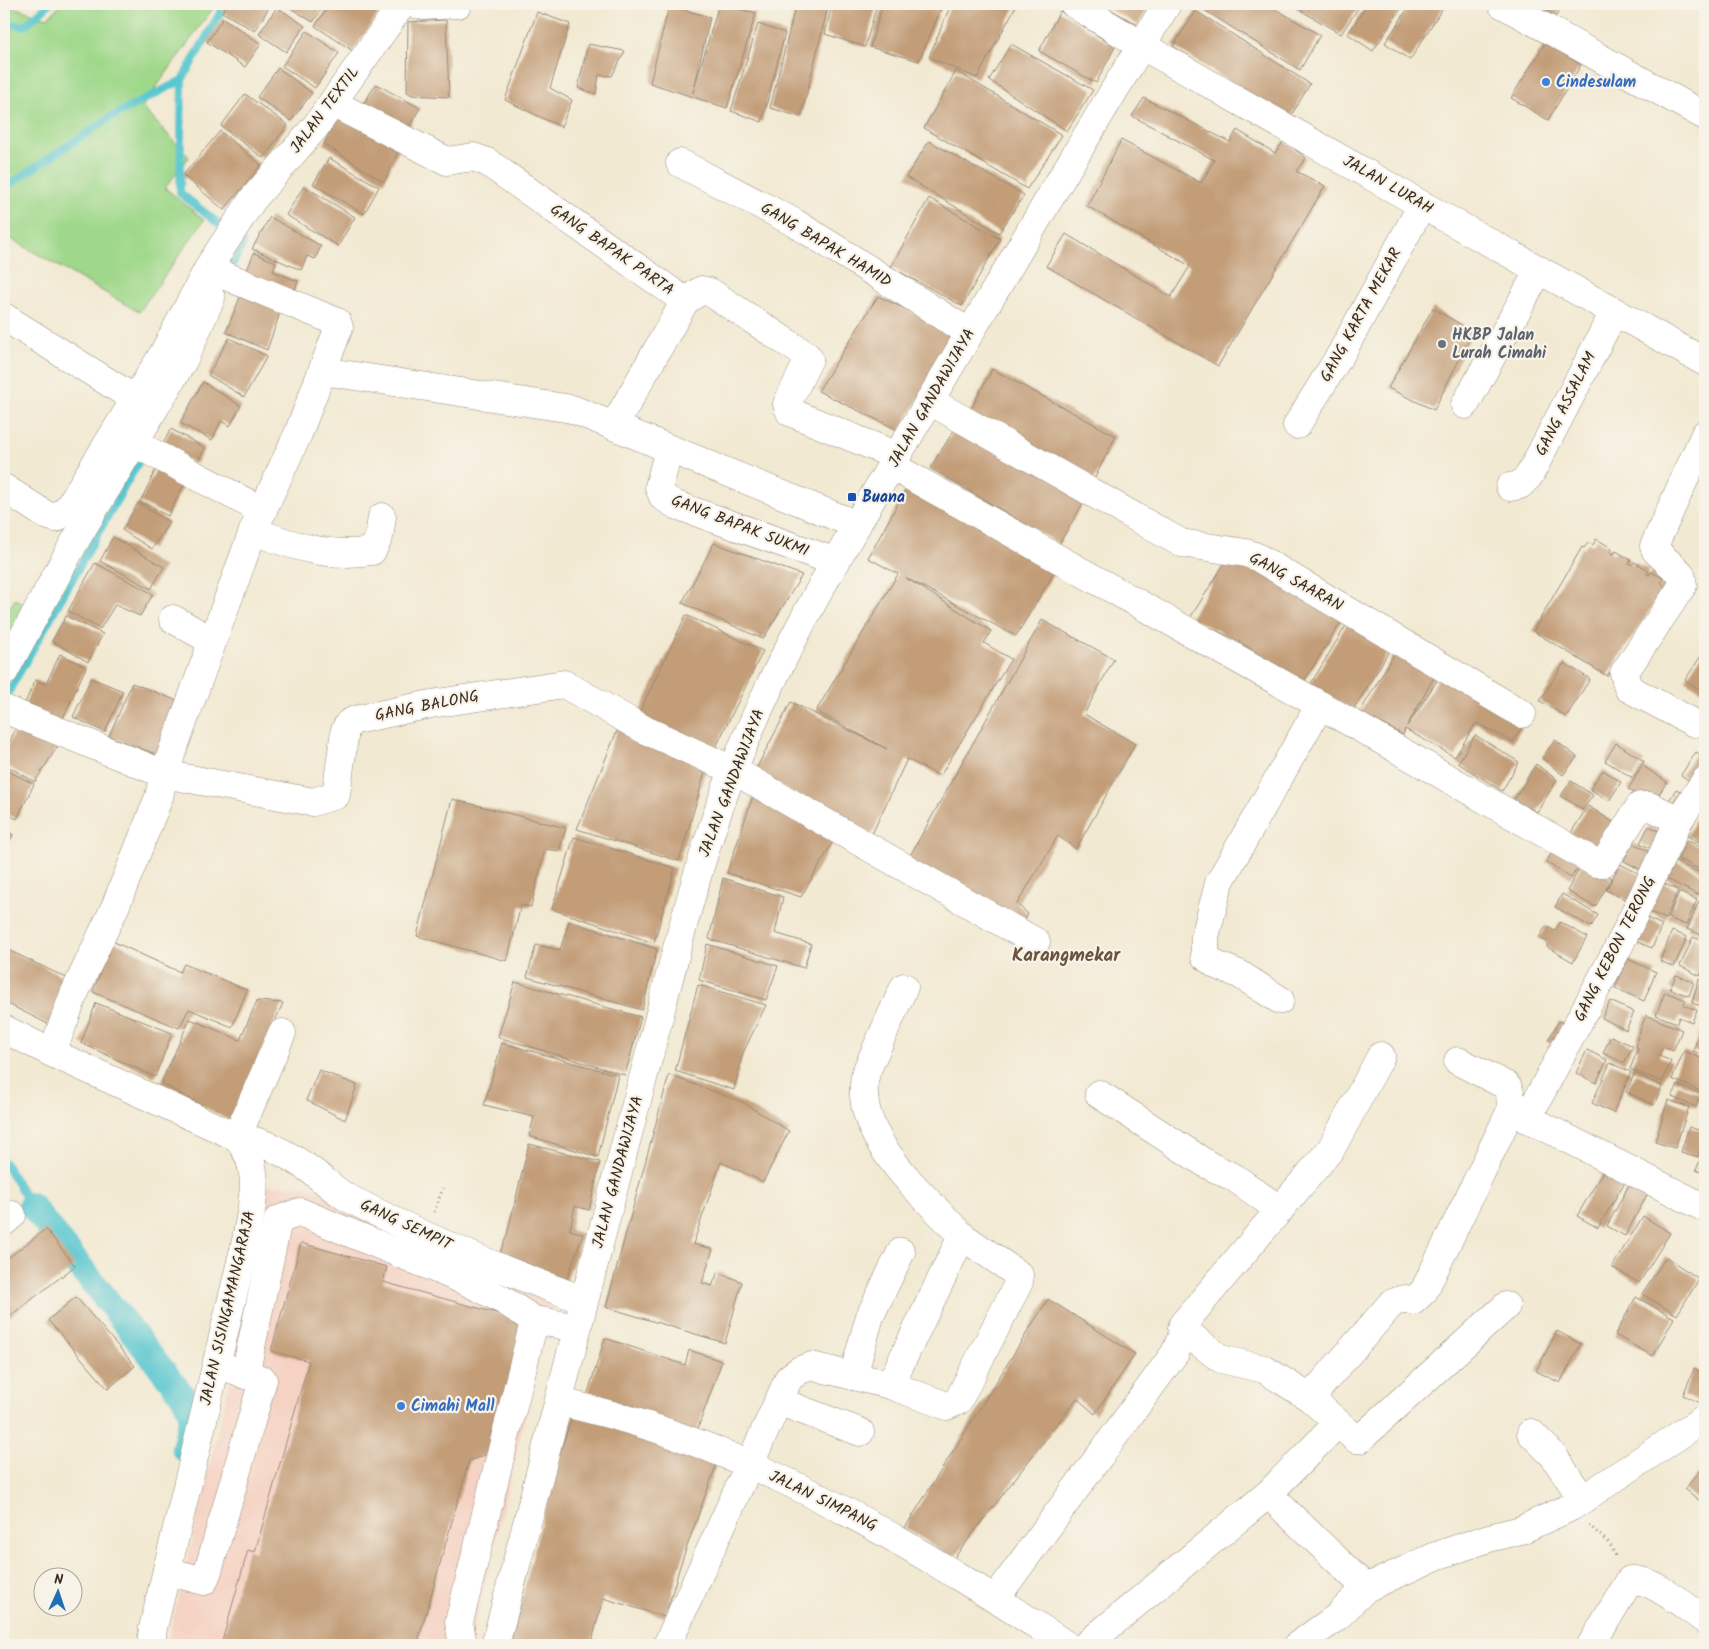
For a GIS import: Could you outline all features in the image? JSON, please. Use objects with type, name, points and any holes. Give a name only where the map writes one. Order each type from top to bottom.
[{"type":"street","name":"JALAN TEXTIL","points":[[246,214],[253,199],[316,126],[402,4]]},
{"type":"street","points":[[414,4],[424,6],[458,4]]},
{"type":"street","name":"JALAN LURAH","points":[[1074,4],[1422,205],[1705,362]]},
{"type":"street","name":"JALAN GANDAWIJAYA","points":[[495,1645],[560,1402],[583,1300],[707,842],[733,770],[766,694],[836,562],[894,461],[1167,4]]},
{"type":"street","points":[[1502,4],[1705,116]]},
{"type":"street","name":"GANG BAPAK PARTA","points":[[332,103],[447,161],[473,157],[488,162],[685,301],[698,290],[710,292],[801,351],[809,359],[787,404],[790,412],[894,461]]},
{"type":"street","name":"GANG BAPAK HAMID","points":[[680,163],[796,223],[970,333]]},
{"type":"street","name":"GANG KARTA MEKAR","points":[[1297,425],[1342,352],[1422,205]]},
{"type":"street","points":[[4,672],[75,542],[184,359],[240,235],[246,214]]},
{"type":"street","points":[[4,488],[46,515],[56,518],[68,508],[163,354],[210,264],[246,214]]},
{"type":"street","points":[[1465,405],[1539,270]]},
{"type":"street","points":[[52,1053],[74,994],[115,907],[159,797],[164,774],[212,641],[258,521],[298,434],[339,327],[337,322],[222,274]]},
{"type":"street","points":[[614,426],[685,301]]},
{"type":"street","name":"GANG ASSALAM","points":[[1510,486],[1520,485],[1529,476],[1614,312]]},
{"type":"street","points":[[4,317],[135,398]]},
{"type":"street","points":[[322,371],[572,409],[857,525]]},
{"type":"street","name":"GANG SAARAN","points":[[930,401],[1181,543],[1246,552],[1257,557],[1522,714]]},
{"type":"street","points":[[1694,723],[1628,688],[1624,673],[1683,585],[1681,574],[1656,552],[1654,546],[1705,434]]},
{"type":"street","points":[[134,443],[302,549],[354,554],[372,551],[379,537],[382,518]]},
{"type":"street","name":"GANG BAPAK SUKMI","points":[[669,449],[659,487],[662,497],[676,505],[836,562]]},
{"type":"street","points":[[894,461],[1596,863],[1603,863],[1608,857],[1634,816],[1644,805],[1679,820]]},
{"type":"street","points":[[173,619],[212,641]]},
{"type":"street","name":"GANG BALONG","points":[[164,774],[313,802],[324,800],[336,795],[345,730],[349,723],[355,720],[431,704],[562,684],[645,730],[733,770]]},
{"type":"street","points":[[1280,1000],[1239,974],[1216,965],[1205,956],[1205,937],[1219,883],[1320,705]]},
{"type":"street","points":[[4,709],[164,774]]},
{"type":"street","points":[[733,770],[1036,942]]},
{"type":"street","name":"GANG KEBON TERONG","points":[[1310,1398],[1391,1304],[1400,1299],[1407,1298],[1414,1301],[1424,1291],[1519,1114],[1620,944],[1679,820],[1704,787]]},
{"type":"street","points":[[667,1645],[789,1378],[800,1370],[812,1366],[890,1386],[948,1406],[958,1401],[1018,1282],[1019,1275],[962,1236],[889,1158],[869,1123],[863,1098],[864,1079],[904,987]]},
{"type":"street","points":[[4,1028],[52,1053],[237,1137],[282,1033]]},
{"type":"street","points":[[995,1599],[1175,1353],[1184,1331],[1182,1328],[1183,1324],[1332,1149],[1381,1056]]},
{"type":"street","points":[[1458,1061],[1506,1086],[1519,1114],[1705,1208]]},
{"type":"street","points":[[1099,1094],[1208,1165],[1236,1178],[1280,1210]]},
{"type":"street","name":"GANG SEMPIT","points":[[237,1137],[260,1142],[284,1154],[306,1167],[343,1195],[425,1236],[583,1300]]},
{"type":"street","name":"JALAN SISINGAMANGARAJA","points":[[151,1645],[152,1628],[246,1241],[254,1178],[253,1164],[248,1150],[237,1137]]},
{"type":"street","points":[[245,1375],[278,1220],[300,1212],[470,1283],[503,1300],[537,1322],[547,1321],[576,1328]]},
{"type":"street","points":[[890,1386],[962,1236]]},
{"type":"street","points":[[853,1376],[870,1316],[901,1252]]},
{"type":"street","points":[[1184,1331],[1222,1359],[1264,1369],[1310,1398],[1356,1439],[1360,1439],[1506,1306]]},
{"type":"street","points":[[464,1645],[459,1622],[533,1326],[537,1322]]},
{"type":"street","points":[[167,1571],[204,1581],[263,1380],[245,1375],[234,1369],[215,1365]]},
{"type":"street","points":[[778,1401],[860,1432]]},
{"type":"street","name":"JALAN SIMPANG","points":[[560,1402],[606,1412],[654,1427],[749,1464],[877,1527],[1066,1645]]},
{"type":"street","points":[[1298,1645],[1337,1617],[1366,1588],[1436,1556],[1489,1538],[1521,1530],[1577,1503],[1705,1418]]},
{"type":"street","points":[[1086,1645],[1268,1494],[1338,1423]]},
{"type":"street","points":[[1531,1433],[1553,1456],[1577,1503]]},
{"type":"street","points":[[1268,1494],[1366,1588]]},
{"type":"street","points":[[1591,1645],[1630,1580],[1641,1580],[1652,1585],[1705,1620]]},
{"type":"path","points":[[1577,1503],[1608,1543],[1630,1580]]},
{"type":"shaded area","points":[[266,1185],[305,1186],[556,1287],[470,1645],[167,1645],[253,1284]]},
{"type":"green space","points":[[4,4],[47,18],[62,4],[216,4],[142,107],[189,157],[165,188],[204,220],[139,312],[4,235]]},
{"type":"green space","points":[[15,599],[34,610],[4,664],[4,617]]},
{"type":"building","points":[[227,4],[264,4],[269,7],[255,31],[222,12]]},
{"type":"building","points":[[284,4],[325,4],[313,22]]},
{"type":"building","points":[[330,4],[385,4],[353,51],[315,26]]},
{"type":"building","points":[[719,4],[756,13],[727,108],[650,83],[669,6],[710,17],[693,93]]},
{"type":"building","points":[[796,4],[816,4],[828,7],[801,117],[770,108]]},
{"type":"building","points":[[832,4],[861,4],[876,8],[865,47],[825,34]]},
{"type":"building","points":[[883,4],[943,4],[919,61],[870,47]]},
{"type":"building","points":[[951,4],[1017,4],[977,78],[929,57]]},
{"type":"building","points":[[1101,4],[1150,4],[1138,25]]},
{"type":"building","points":[[1204,4],[1267,4],[1320,35],[1300,70],[1201,8]]},
{"type":"building","points":[[1297,4],[1361,4],[1341,34],[1295,7]]},
{"type":"building","points":[[1367,4],[1404,4],[1373,51],[1348,34]]},
{"type":"building","points":[[1411,4],[1445,4],[1410,60],[1385,43]]},
{"type":"building","points":[[1536,4],[1563,4],[1556,16]]},
{"type":"building","points":[[277,7],[305,26],[286,52],[259,34]]},
{"type":"building","points":[[1060,11],[1115,47],[1096,83],[1039,51]]},
{"type":"building","points":[[1196,11],[1310,84],[1289,119],[1173,46]]},
{"type":"building","points":[[537,12],[570,24],[550,88],[572,100],[561,127],[505,100]]},
{"type":"building","points":[[223,18],[261,44],[245,67],[207,42]]},
{"type":"building","points":[[446,20],[449,97],[412,95],[407,92],[408,22]]},
{"type":"building","points":[[758,24],[785,33],[762,122],[731,111]]},
{"type":"building","points":[[307,31],[339,53],[315,88],[282,66]]},
{"type":"building","name":"Cindesulam","points":[[1545,43],[1581,65],[1548,120],[1511,98]]},
{"type":"building","points":[[588,44],[625,51],[612,76],[599,75],[596,94],[578,88]]},
{"type":"building","points":[[1011,44],[1093,90],[1067,131],[989,80]]},
{"type":"building","points":[[278,68],[312,93],[291,121],[257,97]]},
{"type":"building","points":[[956,71],[1062,135],[1027,189],[924,128]]},
{"type":"building","points":[[376,84],[420,108],[404,136],[357,114]]},
{"type":"building","points":[[245,94],[288,125],[263,158],[221,126]]},
{"type":"building","points":[[1144,98],[1230,142],[1237,130],[1275,153],[1284,141],[1306,158],[1296,171],[1325,186],[1218,366],[1046,266],[1066,234],[1171,297],[1190,266],[1087,206],[1121,140],[1201,183],[1214,160],[1132,116]]},
{"type":"building","points":[[340,111],[401,145],[384,182],[324,144]]},
{"type":"building","points":[[220,131],[261,165],[224,210],[183,175]]},
{"type":"building","points":[[929,141],[1024,195],[999,233],[906,177]]},
{"type":"building","points":[[329,158],[379,187],[364,214],[313,184]]},
{"type":"building","points":[[304,186],[355,217],[338,246],[286,215]]},
{"type":"building","points":[[929,198],[1000,239],[962,306],[891,267]]},
{"type":"building","points":[[270,217],[321,246],[315,259],[307,256],[301,270],[252,249]]},
{"type":"building","points":[[254,253],[276,262],[273,271],[298,281],[291,302],[242,282]]},
{"type":"building","points":[[243,290],[282,307],[267,350],[226,332]]},
{"type":"building","points":[[878,296],[956,333],[900,431],[818,391]]},
{"type":"building","points":[[1433,308],[1473,332],[1434,410],[1388,388]]},
{"type":"building","points":[[229,338],[267,356],[244,397],[208,375]]},
{"type":"building","points":[[992,369],[1116,436],[1092,483],[969,413]]},
{"type":"building","points":[[203,382],[241,406],[230,426],[221,421],[212,440],[180,423]]},
{"type":"building","points":[[960,421],[1087,497],[1059,544],[930,468]]},
{"type":"building","points":[[171,429],[205,448],[196,464],[162,445]]},
{"type":"building","points":[[159,463],[188,477],[168,516],[140,502]]},
{"type":"building","points":[[909,483],[1057,568],[1016,636],[906,578],[991,631],[984,643],[1011,659],[940,776],[907,759],[872,834],[754,773],[791,702],[887,749],[816,711],[898,574],[868,558]]},
{"type":"building","points":[[138,503],[169,522],[152,549],[122,530]]},
{"type":"building","points":[[113,537],[164,567],[151,589],[100,561]]},
{"type":"building","points":[[1596,539],[1612,548],[1610,552],[1614,554],[1616,551],[1631,560],[1629,563],[1632,565],[1634,562],[1649,570],[1647,574],[1649,575],[1651,572],[1663,578],[1661,582],[1665,587],[1607,676],[1533,631],[1582,547],[1584,548],[1588,543],[1593,545]]},
{"type":"building","points":[[714,543],[802,575],[763,639],[682,603]]},
{"type":"building","points":[[1231,553],[1343,619],[1303,683],[1235,639],[1190,618]]},
{"type":"building","points":[[95,563],[153,594],[140,616],[115,605],[100,629],[68,611]]},
{"type":"building","points":[[686,615],[763,651],[712,755],[637,717]]},
{"type":"building","points":[[66,616],[103,634],[88,662],[52,641]]},
{"type":"building","points":[[1042,620],[1114,659],[1084,714],[1135,744],[1076,849],[1058,836],[1017,904],[1028,914],[1019,931],[907,861]]},
{"type":"building","points":[[1348,622],[1393,645],[1353,710],[1310,685]]},
{"type":"building","points":[[1397,649],[1437,672],[1407,726],[1440,676],[1523,725],[1513,742],[1476,723],[1455,757],[1405,729],[1403,735],[1360,712]]},
{"type":"building","points":[[1705,650],[1705,693],[1685,680]]},
{"type":"building","points":[[60,654],[86,667],[60,725],[22,710],[35,680],[46,684]]},
{"type":"building","points":[[1564,663],[1590,679],[1566,717],[1540,701]]},
{"type":"building","points":[[91,678],[123,691],[105,732],[73,717]]},
{"type":"building","points":[[132,683],[183,703],[163,757],[109,736]]},
{"type":"building","points":[[621,721],[706,769],[679,861],[577,829]]},
{"type":"building","points":[[17,726],[59,744],[35,782],[4,764],[4,754]]},
{"type":"building","points":[[1475,735],[1519,762],[1502,791],[1458,763]]},
{"type":"building","points":[[1555,740],[1577,757],[1563,775],[1542,758]]},
{"type":"building","points":[[1616,743],[1644,761],[1633,778],[1605,761]]},
{"type":"building","points":[[1696,752],[1705,758],[1705,769],[1695,785],[1681,775]]},
{"type":"building","points":[[1536,764],[1557,780],[1537,812],[1514,800]]},
{"type":"building","points":[[1643,766],[1667,782],[1652,805],[1628,789]]},
{"type":"building","points":[[4,769],[34,784],[17,819],[4,813]]},
{"type":"building","points":[[1603,770],[1621,782],[1609,801],[1590,789]]},
{"type":"building","points":[[1571,781],[1593,795],[1583,810],[1561,796]]},
{"type":"building","points":[[1676,789],[1689,796],[1664,809]]},
{"type":"building","points":[[754,793],[837,835],[801,897],[727,873]]},
{"type":"building","points":[[452,799],[566,828],[559,851],[545,849],[531,907],[521,905],[507,961],[417,936]]},
{"type":"building","points":[[1705,802],[1705,845],[1687,836]]},
{"type":"building","points":[[1588,806],[1624,829],[1608,854],[1598,847],[1593,855],[1567,839]]},
{"type":"building","points":[[1649,826],[1670,837],[1661,854],[1640,843]]},
{"type":"building","points":[[4,830],[13,835],[4,851]]},
{"type":"building","points":[[574,837],[675,868],[654,943],[552,909]]},
{"type":"building","points":[[1687,840],[1705,849],[1705,872],[1678,859]]},
{"type":"building","points":[[1633,843],[1658,856],[1649,874],[1624,861]]},
{"type":"building","points":[[1557,845],[1582,861],[1571,878],[1546,862]]},
{"type":"building","points":[[1675,861],[1705,875],[1698,895],[1667,879]]},
{"type":"building","points":[[1583,862],[1612,878],[1595,907],[1567,891]]},
{"type":"building","points":[[1620,864],[1648,878],[1634,904],[1606,890]]},
{"type":"building","points":[[723,878],[783,897],[775,933],[811,944],[804,968],[709,939]]},
{"type":"building","points":[[1658,881],[1678,890],[1666,919],[1645,910]]},
{"type":"building","points":[[1679,892],[1697,900],[1686,925],[1668,918]]},
{"type":"building","points":[[1562,894],[1598,915],[1591,927],[1555,907]]},
{"type":"building","points":[[1699,901],[1705,904],[1705,928],[1702,935],[1687,929]]},
{"type":"building","points":[[1643,916],[1662,925],[1652,948],[1633,940]]},
{"type":"building","points":[[569,921],[657,949],[642,1010],[527,977],[536,945],[560,950]]},
{"type":"building","points":[[1560,922],[1587,937],[1573,962],[1547,947],[1547,942],[1539,938],[1546,926],[1555,931]]},
{"type":"building","points":[[1672,931],[1687,937],[1674,967],[1660,961]]},
{"type":"building","points":[[1693,937],[1705,942],[1705,964],[1700,976],[1680,966]]},
{"type":"building","points":[[112,941],[180,972],[184,964],[247,990],[232,1027],[189,1009],[179,1028],[93,992]]},
{"type":"building","points":[[707,944],[778,966],[766,1000],[699,980]]},
{"type":"building","points":[[4,948],[73,981],[50,1025],[4,1002]]},
{"type":"building","points":[[1628,959],[1656,972],[1644,1001],[1615,988]]},
{"type":"building","points":[[1676,975],[1694,982],[1689,996],[1670,989]]},
{"type":"building","points":[[1699,979],[1705,981],[1705,1007],[1692,1003]]},
{"type":"building","points":[[515,982],[641,1017],[625,1075],[498,1037]]},
{"type":"building","points":[[698,985],[766,1005],[743,1053],[734,1090],[675,1071]]},
{"type":"building","points":[[1665,992],[1686,1000],[1683,1005],[1697,1010],[1692,1022],[1679,1017],[1677,1023],[1656,1015]]},
{"type":"building","points":[[257,1001],[283,1003],[230,1121],[161,1083],[190,1019],[240,1040]]},
{"type":"building","points":[[1610,1001],[1634,1012],[1626,1030],[1602,1018]]},
{"type":"building","points":[[96,1003],[172,1033],[155,1077],[81,1043]]},
{"type":"building","points":[[1646,1015],[1682,1030],[1673,1051],[1663,1047],[1659,1056],[1671,1061],[1662,1082],[1630,1069],[1638,1049],[1636,1046],[1638,1036]]},
{"type":"building","points":[[1705,1018],[1705,1056],[1693,1051]]},
{"type":"building","points":[[1559,1021],[1570,1027],[1559,1046],[1548,1040]]},
{"type":"building","points":[[1611,1036],[1633,1046],[1624,1063],[1603,1053]]},
{"type":"building","points":[[502,1043],[618,1075],[598,1157],[529,1136],[534,1117],[484,1105]]},
{"type":"building","points":[[1587,1050],[1607,1060],[1596,1083],[1576,1073]]},
{"type":"building","points":[[1684,1051],[1705,1060],[1705,1093],[1672,1079]]},
{"type":"building","points":[[1610,1063],[1631,1072],[1613,1113],[1592,1103]]},
{"type":"building","points":[[319,1070],[357,1085],[345,1120],[306,1100]]},
{"type":"building","points":[[1635,1073],[1662,1086],[1654,1105],[1626,1092]]},
{"type":"building","points":[[669,1075],[742,1102],[789,1131],[763,1182],[721,1162],[693,1244],[713,1249],[702,1283],[712,1286],[718,1272],[742,1282],[725,1343],[606,1307]]},
{"type":"building","points":[[1678,1085],[1701,1094],[1696,1107],[1672,1097]]},
{"type":"building","points":[[1668,1100],[1689,1107],[1675,1148],[1655,1142]]},
{"type":"building","points":[[1689,1127],[1705,1132],[1698,1157],[1681,1152]]},
{"type":"building","points":[[529,1144],[600,1162],[589,1210],[575,1206],[570,1230],[583,1234],[565,1284],[498,1257],[507,1235]]},
{"type":"building","points":[[1705,1148],[1705,1174],[1696,1170]]},
{"type":"building","points":[[1608,1163],[1629,1175],[1598,1228],[1577,1216]]},
{"type":"building","points":[[1630,1183],[1648,1193],[1625,1236],[1607,1226]]},
{"type":"building","points":[[1643,1216],[1670,1233],[1639,1283],[1612,1267]]},
{"type":"building","points":[[46,1229],[75,1266],[4,1321],[4,1261]]},
{"type":"building","name":"Cimahi Mall","points":[[301,1243],[387,1267],[383,1282],[529,1322],[495,1451],[469,1461],[417,1645],[221,1645],[248,1550],[255,1552],[309,1361],[271,1351]]},
{"type":"building","points":[[1666,1257],[1699,1279],[1677,1315],[1642,1294]]},
{"type":"building","points":[[76,1297],[135,1366],[108,1389],[48,1320]]},
{"type":"building","points":[[1636,1297],[1674,1318],[1653,1356],[1615,1335]]},
{"type":"building","points":[[1048,1299],[1135,1354],[1095,1414],[1077,1398],[954,1558],[905,1528]]},
{"type":"building","points":[[1557,1331],[1581,1344],[1560,1383],[1536,1371]]},
{"type":"building","points":[[605,1338],[685,1365],[689,1350],[722,1361],[695,1436],[586,1399]]},
{"type":"building","points":[[1694,1369],[1705,1374],[1705,1405],[1683,1395]]},
{"type":"building","points":[[574,1412],[718,1460],[680,1566],[665,1617],[603,1598],[591,1645],[510,1645],[556,1464]]},
{"type":"building","points":[[1705,1465],[1705,1505],[1685,1489]]},
{"type":"waterway","points":[[4,23],[25,26],[49,4]]},
{"type":"waterway","points":[[4,188],[111,117],[182,80],[225,4]]},
{"type":"waterway","points":[[182,80],[180,193],[243,243],[229,272]]},
{"type":"waterway","points":[[4,700],[143,454]]},
{"type":"waterway","points":[[4,1162],[31,1205]]},
{"type":"waterway","points":[[31,1205],[184,1397],[192,1416],[184,1448]]},
{"type":"place","name":"Cindesulam","points":[[1546,82]]},
{"type":"place","name":"HKBP Jalan Lurah Cimahi","points":[[1442,344]]},
{"type":"place","name":"Buana","points":[[852,497]]},
{"type":"place","name":"Cimahi Mall","points":[[401,1406]]},
{"type":"district","name":"Karangmekar","points":[[1066,956]]}]
